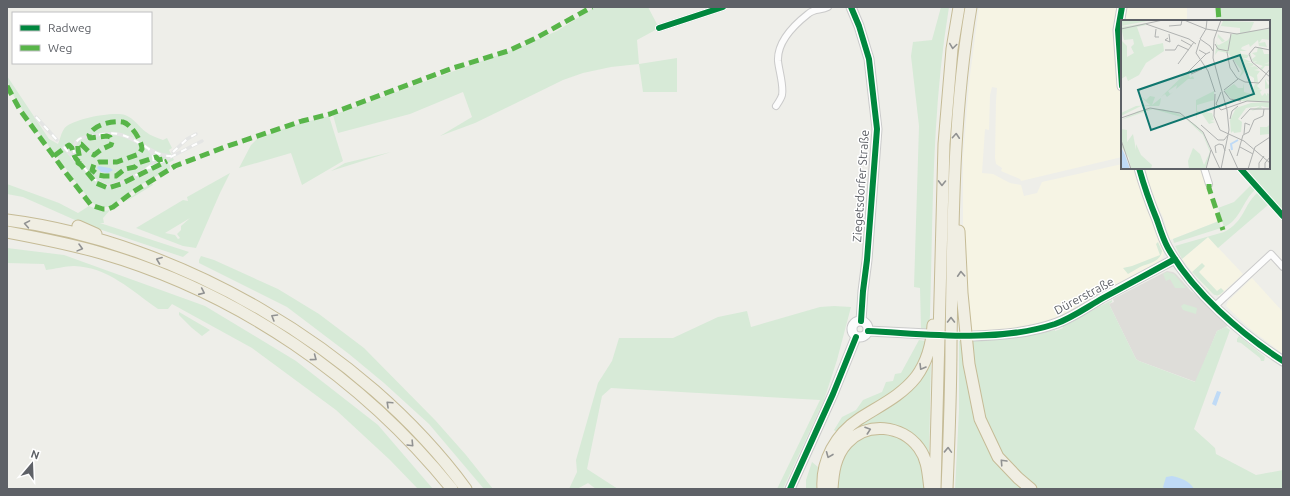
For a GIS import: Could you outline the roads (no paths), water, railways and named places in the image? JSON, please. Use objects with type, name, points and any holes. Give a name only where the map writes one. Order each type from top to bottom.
[{"type":"highway","points":[[935,489],[940,346],[939,303],[944,144],[952,56],[959,7]]},
{"type":"highway","points":[[947,489],[952,344],[954,175],[963,54],[971,7]]},
{"type":"highway","points":[[954,175],[959,194],[958,222],[968,364],[980,419],[998,457],[1031,489]]},
{"type":"highway","points":[[7,220],[52,229],[124,248]]},
{"type":"highway","points":[[78,226],[124,248],[178,268],[213,284],[257,307],[315,344],[352,372],[404,418],[464,485],[470,489]]},
{"type":"highway","points":[[7,232],[42,238],[139,266],[211,296],[258,321],[305,351],[344,380],[385,417],[437,471],[452,489]]},
{"type":"highway","points":[[823,489],[824,470],[828,455],[842,434],[859,419],[900,394],[916,377],[927,358],[939,303]]},
{"type":"highway","points":[[832,489],[835,463],[846,443],[855,436],[874,428],[892,429],[912,440],[919,449],[927,466],[930,489]]},
{"type":"street","points":[[659,28],[724,7]]},
{"type":"street","points":[[776,106],[782,94],[778,60],[784,39],[812,8],[825,9],[828,7]]},
{"type":"street","name":"Ziegetsdorfer Straße","points":[[851,7],[859,26],[869,59],[877,130],[861,321]]},
{"type":"street","points":[[1121,74],[1118,39],[1119,20],[1122,7]]},
{"type":"street","points":[[1139,169],[1163,237],[1184,272],[1215,306],[1246,335],[1283,361]]},
{"type":"street","points":[[1204,169],[1209,184]]},
{"type":"street","points":[[1215,306],[1271,254],[1283,267]]},
{"type":"street","name":"Dürerstraße","points":[[972,336],[1012,333],[1056,324],[1070,318],[1103,298],[1175,259]]},
{"type":"street","points":[[790,489],[833,394],[856,337],[852,328],[855,323],[861,321],[867,324],[868,331],[865,336],[856,337]]},
{"type":"street","points":[[868,331],[928,334]]},
{"type":"water","points":[[98,166],[113,170],[108,173],[101,172],[97,168]]},
{"type":"water","points":[[1217,391],[1221,392],[1216,406],[1212,404]]},
{"type":"water","points":[[1172,476],[1185,480],[1194,489],[1165,489],[1163,487],[1166,477]]},
{"type":"tunnel","points":[[932,334],[973,336]]},
{"type":"railway","points":[[36,117],[57,140]]},
{"type":"railway","points":[[145,146],[153,155],[154,160],[152,165],[129,179],[110,185],[102,184],[92,177],[74,153],[75,144],[80,138],[115,133],[125,136],[138,143],[145,146],[158,153],[171,156]]},
{"type":"railway","points":[[173,152],[187,139],[196,134]]},
{"type":"railway","points":[[149,168],[202,141]]},
{"type":"railway","points":[[64,147],[75,160]]}]
